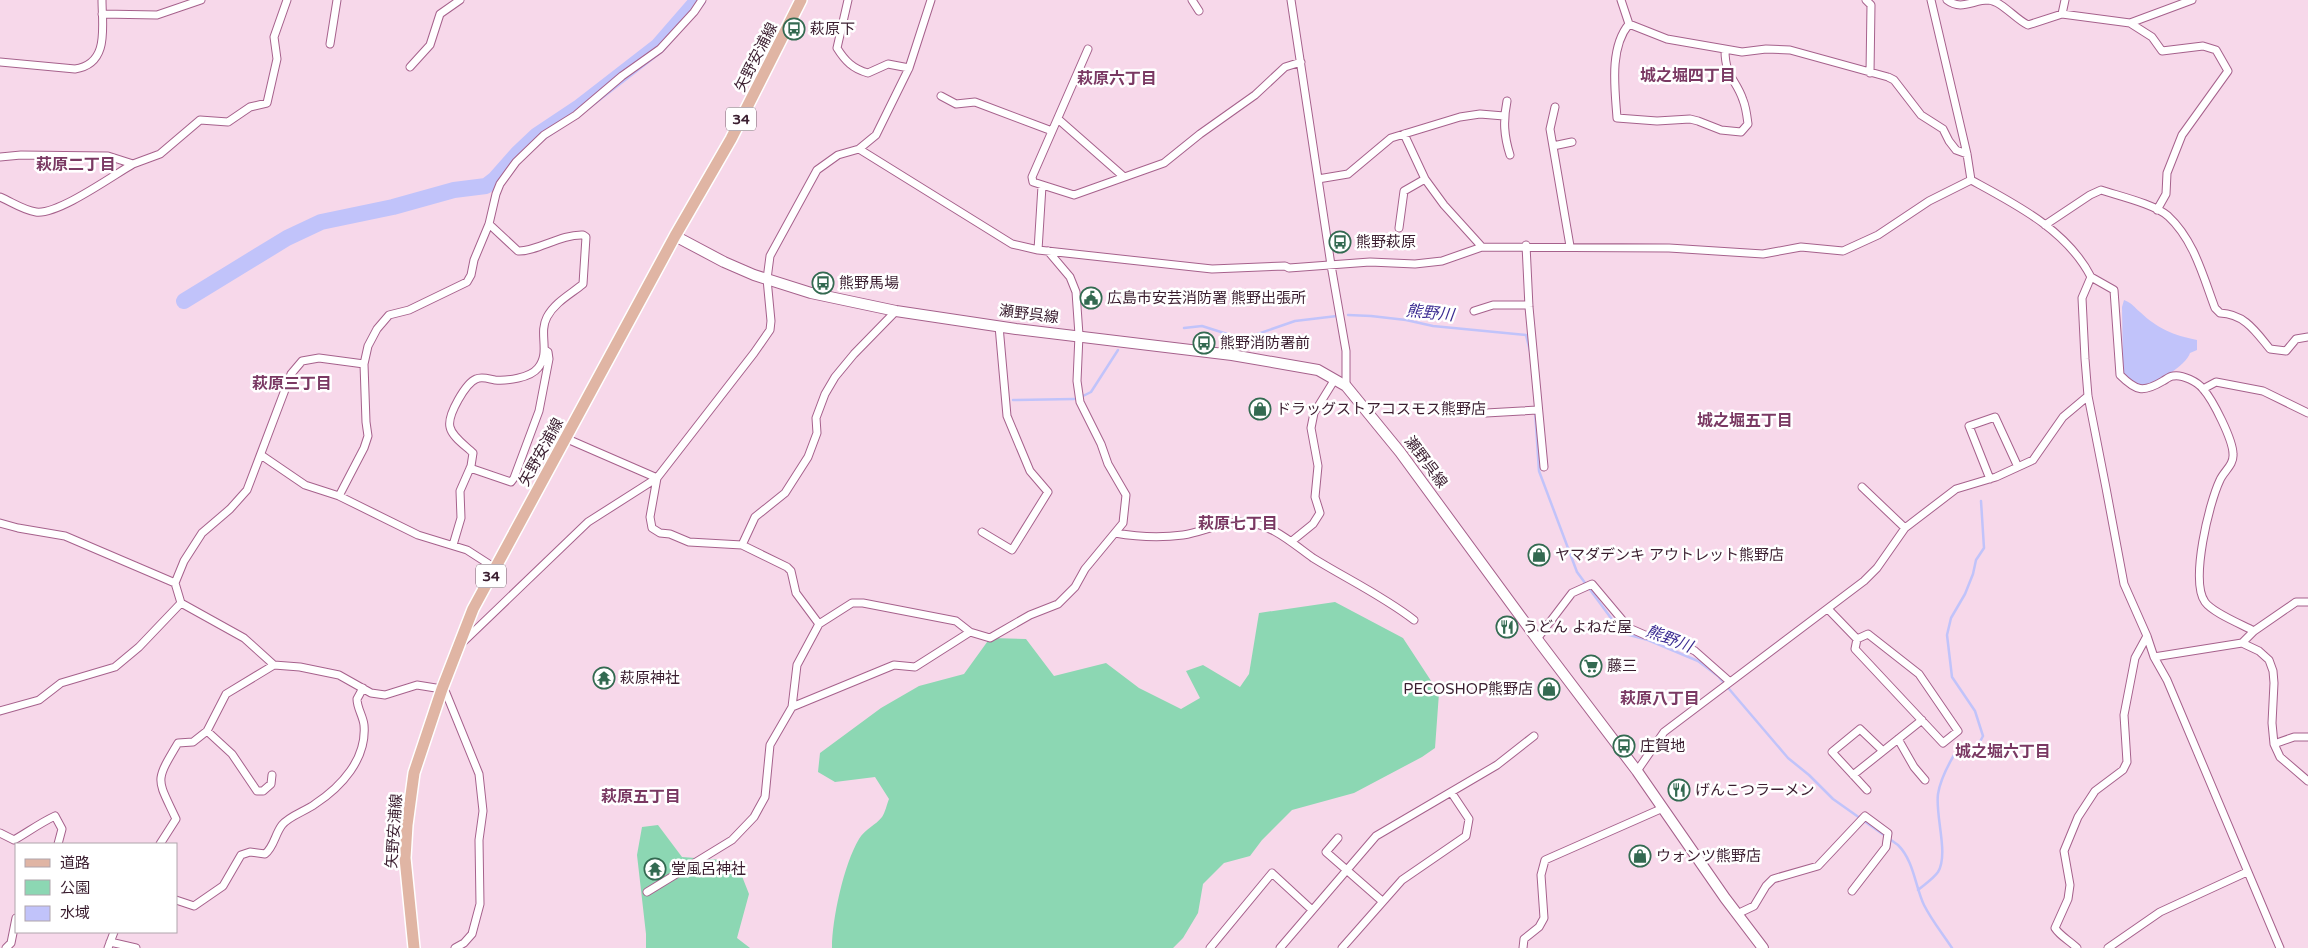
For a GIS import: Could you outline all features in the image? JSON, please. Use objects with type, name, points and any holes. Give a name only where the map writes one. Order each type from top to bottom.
[{"type":"main road","name":"矢野安浦線","points":[[414,948],[405,858],[414,773],[457,648],[473,609],[675,236],[731,139],[801,0]]},
{"type":"main road","name":"瀬野呉線","points":[[675,236],[724,262],[767,279],[811,292],[896,311],[1232,355],[1318,370],[1346,386],[1400,452],[1636,771],[1763,948]]},
{"type":"street","points":[[0,62],[75,69],[85,68],[96,58],[102,48],[102,0]]},
{"type":"street","points":[[102,14],[157,16],[201,0]]},
{"type":"street","points":[[0,197],[15,205],[37,212],[57,209],[133,164],[160,154],[200,120],[228,122],[250,107],[267,103],[276,59],[274,37],[287,0]]},
{"type":"street","points":[[330,44],[337,0]]},
{"type":"street","points":[[410,67],[430,45],[440,14],[460,0]]},
{"type":"street","points":[[339,496],[364,448],[368,436],[364,364],[368,346],[377,329],[389,314],[410,310],[467,282],[472,275],[474,260],[489,224],[500,184],[523,154],[544,135],[576,116],[622,76],[660,49],[694,12],[702,0]]},
{"type":"street","points":[[848,0],[837,48],[843,59],[859,71],[868,74],[888,64],[909,68]]},
{"type":"street","points":[[457,648],[588,522],[657,478],[770,330],[771,321],[767,279],[770,256],[817,170],[838,154],[859,149],[876,136],[909,68],[931,0]]},
{"type":"street","points":[[1192,0],[1199,11]]},
{"type":"street","points":[[1292,0],[1331,265],[1346,351],[1346,386]]},
{"type":"street","points":[[1621,0],[1629,24]]},
{"type":"street","points":[[1866,0],[1871,5],[1870,73]]},
{"type":"street","points":[[1931,0],[1967,154],[1971,180]]},
{"type":"street","points":[[1947,0],[1960,6],[1983,1],[1995,2],[2028,25],[2062,14],[2130,23],[2152,37],[2162,51],[2203,46],[2212,48],[2228,71],[2182,135],[2167,173],[2166,194],[2157,210]]},
{"type":"street","points":[[2062,14],[2065,0]]},
{"type":"street","points":[[2130,23],[2192,0]]},
{"type":"street","points":[[1629,24],[1667,39],[1725,50],[1742,52],[1766,49],[1790,50],[1894,80],[1915,109],[1943,129],[1956,150],[1967,154]]},
{"type":"street","points":[[1629,24],[1623,31],[1617,50],[1615,84],[1617,118],[1657,121],[1690,119],[1698,120],[1721,130],[1741,132],[1748,124],[1746,110],[1740,92],[1729,76],[1725,62],[1725,50]]},
{"type":"street","points":[[1088,49],[1032,177],[1033,182],[1042,186],[1074,194],[1164,162],[1255,95],[1285,67],[1301,62]]},
{"type":"street","points":[[941,96],[956,104],[975,102],[1052,131]]},
{"type":"street","points":[[1507,101],[1504,116],[1506,140],[1510,155]]},
{"type":"street","points":[[1555,107],[1550,128],[1570,246]]},
{"type":"street","points":[[1318,179],[1348,174],[1391,138],[1460,116],[1480,114],[1504,116]]},
{"type":"street","points":[[1058,119],[1124,177]]},
{"type":"street","points":[[1404,134],[1425,178],[1444,205],[1482,247]]},
{"type":"street","points":[[1553,146],[1572,142]]},
{"type":"street","points":[[859,149],[1012,244],[1038,250],[1212,269],[1370,262],[1415,264],[1442,261],[1482,247],[1526,245],[1668,248],[1764,254],[1801,247],[1843,251],[1878,235],[1929,201],[1971,180]]},
{"type":"street","points":[[0,157],[21,155],[108,156],[133,164]]},
{"type":"street","points":[[1399,228],[1404,191],[1425,178]]},
{"type":"street","points":[[1971,180],[2022,208],[2045,225],[2082,259],[2090,276],[2114,290],[2120,375],[2132,387],[2144,390],[2173,376],[2192,381],[2203,389],[2228,433],[2234,454],[2231,464],[2220,480],[2202,540],[2200,579],[2204,601],[2212,608],[2254,631]]},
{"type":"street","points":[[1038,250],[1042,186]]},
{"type":"street","points":[[2045,225],[2090,194],[2101,190],[2157,210],[2168,216],[2193,248],[2215,308],[2220,313],[2234,313],[2252,328],[2270,349],[2286,351],[2296,339],[2308,337]]},
{"type":"street","points":[[453,545],[461,518],[460,491],[470,468],[473,452],[457,438],[450,427],[450,418],[457,402],[471,382],[479,377],[497,380],[511,379],[537,370],[544,359],[545,350],[542,331],[546,318],[555,304],[584,284],[586,237],[578,235],[518,251],[489,224]]},
{"type":"street","points":[[1526,245],[1529,305],[1544,467]]},
{"type":"street","points":[[646,892],[732,840],[754,817],[764,797],[770,745],[792,707],[797,665],[819,624],[852,603],[858,603],[956,621],[970,632],[990,638],[1030,615],[1058,604],[1076,587],[1085,569],[1123,523],[1126,495],[1108,464],[1101,444],[1080,402],[1077,381],[1079,335],[1076,292],[1070,277],[1048,251]]},
{"type":"street","points":[[2090,276],[2082,298],[2088,396],[2124,584],[2148,636],[2154,658],[2168,680],[2280,948]]},
{"type":"street","points":[[1474,311],[1492,305],[1529,305]]},
{"type":"street","points":[[742,546],[755,517],[785,493],[808,457],[817,433],[816,418],[824,394],[834,377],[896,311]]},
{"type":"street","points":[[982,532],[1012,550],[1048,492],[1030,471],[1007,416],[999,326]]},
{"type":"street","points":[[470,468],[506,481],[511,482],[514,478],[540,409],[549,359],[548,352],[545,350]]},
{"type":"street","points":[[274,665],[244,638],[182,603],[175,583],[184,561],[202,533],[230,509],[247,490],[291,374],[302,361],[319,358],[364,364]]},
{"type":"street","points":[[1292,541],[1313,524],[1320,513],[1315,497],[1318,466],[1311,428],[1314,413],[1335,379]]},
{"type":"street","points":[[2203,389],[2216,382],[2263,391],[2308,412]]},
{"type":"street","points":[[1636,771],[1664,732],[1864,581],[1877,568],[1905,528],[1956,489],[1990,479],[2033,460],[2063,417],[2088,396]]},
{"type":"street","points":[[1486,413],[1538,410]]},
{"type":"street","points":[[1990,479],[1970,426],[1995,417],[2018,467]]},
{"type":"street","points":[[565,438],[657,478]]},
{"type":"street","points":[[261,455],[305,484],[339,496],[418,535],[467,550],[495,568]]},
{"type":"street","points":[[657,478],[650,517],[652,528],[660,533],[670,534],[690,542],[742,546],[787,567],[791,571],[796,593],[819,624]]},
{"type":"street","points":[[1862,488],[1905,528]]},
{"type":"street","points":[[1115,533],[1143,538],[1184,535],[1243,522],[1266,528],[1292,541],[1313,557],[1392,603],[1414,620]]},
{"type":"street","points":[[0,523],[65,536],[175,583]]},
{"type":"street","points":[[1537,639],[1572,593],[1592,584],[1629,628],[1645,634],[1667,637],[1695,651],[1730,681]]},
{"type":"street","points":[[2242,643],[2254,631],[2296,602],[2308,602]]},
{"type":"street","points":[[0,711],[38,700],[61,682],[115,667],[139,647],[182,603]]},
{"type":"street","points":[[1828,609],[1858,639]]},
{"type":"street","points":[[792,707],[894,665],[915,667],[970,632]]},
{"type":"street","points":[[1868,634],[1919,674],[1958,731],[1943,743],[1855,649],[1858,639],[1868,634]]},
{"type":"street","points":[[2077,948],[2068,939],[2059,935],[2055,928],[2068,899],[2070,885],[2064,851],[2078,817],[2095,791],[2123,770],[2127,762],[2124,715],[2135,658],[2148,636]]},
{"type":"street","points":[[2154,658],[2242,643],[2259,651],[2269,660],[2273,671],[2272,723],[2274,744],[2280,757],[2308,781]]},
{"type":"street","points":[[161,843],[176,819],[162,791],[160,772],[178,743],[193,742],[207,731],[226,694],[274,665],[300,667],[339,675],[371,693],[385,695],[417,685],[442,689],[451,700],[459,728],[479,774],[484,811],[479,840],[480,904],[472,934],[464,943],[455,948]]},
{"type":"street","points":[[178,901],[194,906],[222,886],[241,855],[250,852],[264,854],[269,851],[282,824],[334,790],[353,768],[362,749],[364,725],[357,699],[363,688]]},
{"type":"street","points":[[1853,776],[1922,720]]},
{"type":"street","points":[[1867,790],[1832,752],[1860,728],[1883,751]]},
{"type":"street","points":[[207,731],[232,754],[257,790],[263,791],[271,784],[272,775]]},
{"type":"street","points":[[1280,948],[1311,909],[1376,836],[1496,765],[1534,736]]},
{"type":"street","points":[[2274,744],[2294,737],[2308,737]]},
{"type":"street","points":[[1898,739],[1914,767],[1925,780]]},
{"type":"street","points":[[1342,948],[1402,880],[1466,836],[1469,819],[1451,792]]},
{"type":"street","points":[[1523,948],[1524,939],[1539,927],[1544,918],[1541,875],[1545,860],[1662,808]]},
{"type":"street","points":[[0,833],[14,840],[27,833],[37,824],[55,816],[62,829],[58,843]]},
{"type":"street","points":[[1737,914],[1754,906],[1766,886],[1773,880],[1818,866],[1865,816],[1888,833],[1886,847],[1852,891]]},
{"type":"street","points":[[1338,838],[1326,852],[1382,901]]},
{"type":"street","points":[[2108,948],[2160,912],[2247,872]]},
{"type":"street","points":[[1210,948],[1272,873],[1311,909]]},
{"type":"street","points":[[6,948],[11,943],[15,923]]},
{"type":"street","points":[[114,933],[109,945],[136,948]]},
{"type":"green space","points":[[1335,602],[1403,638],[1439,693],[1435,748],[1422,757],[1354,793],[1292,810],[1262,840],[1250,856],[1224,863],[1203,884],[1198,913],[1183,938],[1173,948],[832,948],[837,907],[848,862],[861,836],[882,817],[889,799],[875,777],[835,782],[818,772],[820,753],[881,708],[919,686],[964,674],[990,638],[1026,639],[1054,676],[1106,663],[1139,688],[1181,709],[1200,698],[1186,671],[1203,665],[1240,687],[1249,674],[1259,613]]},
{"type":"green space","points":[[658,825],[682,857],[736,861],[749,894],[737,938],[750,948],[646,948],[637,855],[642,827]]},
{"type":"water","points":[[2124,300],[2160,327],[2180,336],[2197,340],[2197,350],[2190,353],[2183,363],[2161,379],[2141,386],[2132,383],[2123,371],[2122,307]]},
{"type":"waterway","points":[[184,301],[287,238],[321,222],[393,207],[454,190],[486,186],[536,136],[578,108],[658,46],[698,0]]},
{"type":"waterway","name":"熊野川","points":[[1348,315],[1371,316],[1406,320],[1433,326],[1526,335],[1530,351]]},
{"type":"waterway","name":"熊野川","points":[[1184,328],[1202,326],[1243,339],[1295,321],[1337,316]]},
{"type":"waterway","name":"熊野川","points":[[1083,396],[1091,392],[1118,350]]},
{"type":"waterway","name":"熊野川","points":[[1013,400],[1074,399]]},
{"type":"waterway","name":"熊野川","points":[[1535,411],[1539,471],[1577,572],[1622,633],[1648,640],[1698,661],[1718,676],[1788,758],[1809,775],[1833,799],[1898,845],[1908,858],[1924,905],[1952,948]]},
{"type":"waterway","points":[[1918,890],[1936,875],[1941,864],[1942,845],[1938,794],[1944,774],[1954,755],[1974,753],[1983,736],[1975,711],[1952,677],[1947,635],[1951,618],[1965,594],[1976,560],[1984,548],[1981,501]]},
{"type":"place","name":"萩原下","points":[[794,29]]},
{"type":"place","name":"熊野萩原","points":[[1340,242]]},
{"type":"place","name":"熊野馬場","points":[[823,283]]},
{"type":"place","name":"広島市安芸消防署 熊野出張所","points":[[1091,298]]},
{"type":"place","name":"熊野消防署前","points":[[1204,343]]},
{"type":"place","name":"ドラッグストアコスモス熊野店","points":[[1260,409]]},
{"type":"place","name":"ヤマダデンキ アウトレット熊野店","points":[[1539,555]]},
{"type":"place","name":"うどん よねだ屋","points":[[1507,627]]},
{"type":"place","name":"藤三","points":[[1591,666]]},
{"type":"place","name":"萩原神社","points":[[604,678]]},
{"type":"place","name":"PECOSHOP熊野店","points":[[1549,689]]},
{"type":"place","name":"庄賀地","points":[[1624,746]]},
{"type":"place","name":"げんこつラーメン","points":[[1679,790]]},
{"type":"place","name":"ウォンツ熊野店","points":[[1640,856]]},
{"type":"place","name":"堂風呂神社","points":[[655,869]]},
{"type":"district","name":"城之堀四丁目","points":[[1688,76]]},
{"type":"district","name":"萩原六丁目","points":[[1117,79]]},
{"type":"district","name":"萩原二丁目","points":[[76,165]]},
{"type":"district","name":"萩原三丁目","points":[[292,384]]},
{"type":"district","name":"城之堀五丁目","points":[[1745,421]]},
{"type":"district","name":"萩原七丁目","points":[[1238,524]]},
{"type":"district","name":"萩原八丁目","points":[[1660,699]]},
{"type":"district","name":"城之堀六丁目","points":[[2003,752]]},
{"type":"district","name":"萩原五丁目","points":[[641,797]]}]
